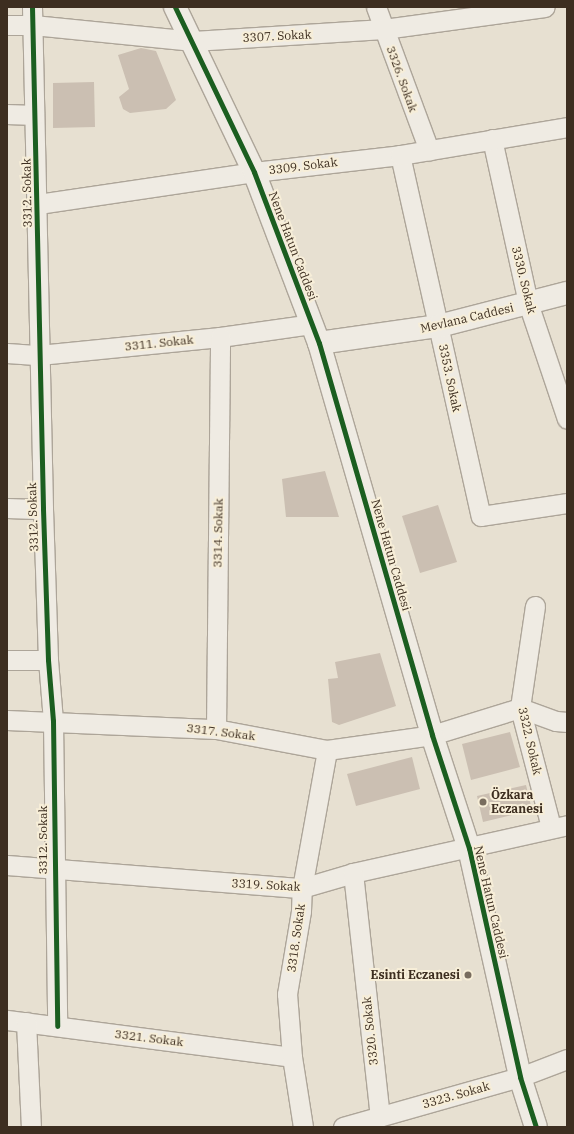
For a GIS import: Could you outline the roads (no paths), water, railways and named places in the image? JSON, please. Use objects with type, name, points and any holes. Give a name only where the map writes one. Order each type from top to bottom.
[{"type":"street","name":"Nene Hatun Caddesi","points":[[175,7],[193,41],[254,172],[315,333],[432,735],[469,848],[520,1077],[536,1127]]},
{"type":"street","name":"3326. Sokak","points":[[376,7],[429,150]]},
{"type":"street","name":"3307. Sokak","points":[[7,25],[33,16],[193,41],[384,29],[545,7]]},
{"type":"street","name":"3312. Sokak","points":[[33,16],[43,509],[48,660],[53,721],[53,870],[57,1026]]},
{"type":"street","points":[[7,114],[34,115]]},
{"type":"street","name":"3309. Sokak","points":[[38,204],[254,172],[400,155],[567,126]]},
{"type":"street","name":"3330. Sokak","points":[[492,140],[528,303],[567,419]]},
{"type":"street","name":"3353. Sokak","points":[[400,155],[481,516],[567,503]]},
{"type":"street","name":"Mevlana Caddesi","points":[[315,333],[439,326],[567,293]]},
{"type":"street","name":"3311. Sokak","points":[[7,353],[40,355],[220,337],[315,333]]},
{"type":"street","name":"3314. Sokak","points":[[216,729],[220,337]]},
{"type":"street","points":[[7,508],[43,509]]},
{"type":"street","name":"3322. Sokak","points":[[535,606],[520,708],[559,826]]},
{"type":"street","points":[[7,660],[48,660]]},
{"type":"street","points":[[520,708],[556,721],[567,722]]},
{"type":"street","name":"3317. Sokak","points":[[7,720],[216,729],[328,750],[432,735],[520,708]]},
{"type":"street","name":"3318. Sokak","points":[[303,1127],[292,1057],[287,994],[301,911],[302,888],[328,750]]},
{"type":"street","name":"3319. Sokak","points":[[7,865],[53,870],[302,888],[353,873],[469,848],[559,826]]},
{"type":"street","name":"3320. Sokak","points":[[353,873],[380,1117]]},
{"type":"street","name":"3321. Sokak","points":[[7,1020],[292,1057]]},
{"type":"street","points":[[26,1022],[31,1127]]},
{"type":"street","name":"3323. Sokak","points":[[343,1127],[520,1077],[567,1059]]},
{"type":"place","name":"Özkara Eczanesi","points":[[483,802]]},
{"type":"place","name":"Esinti Eczanesi","points":[[468,975]]}]
